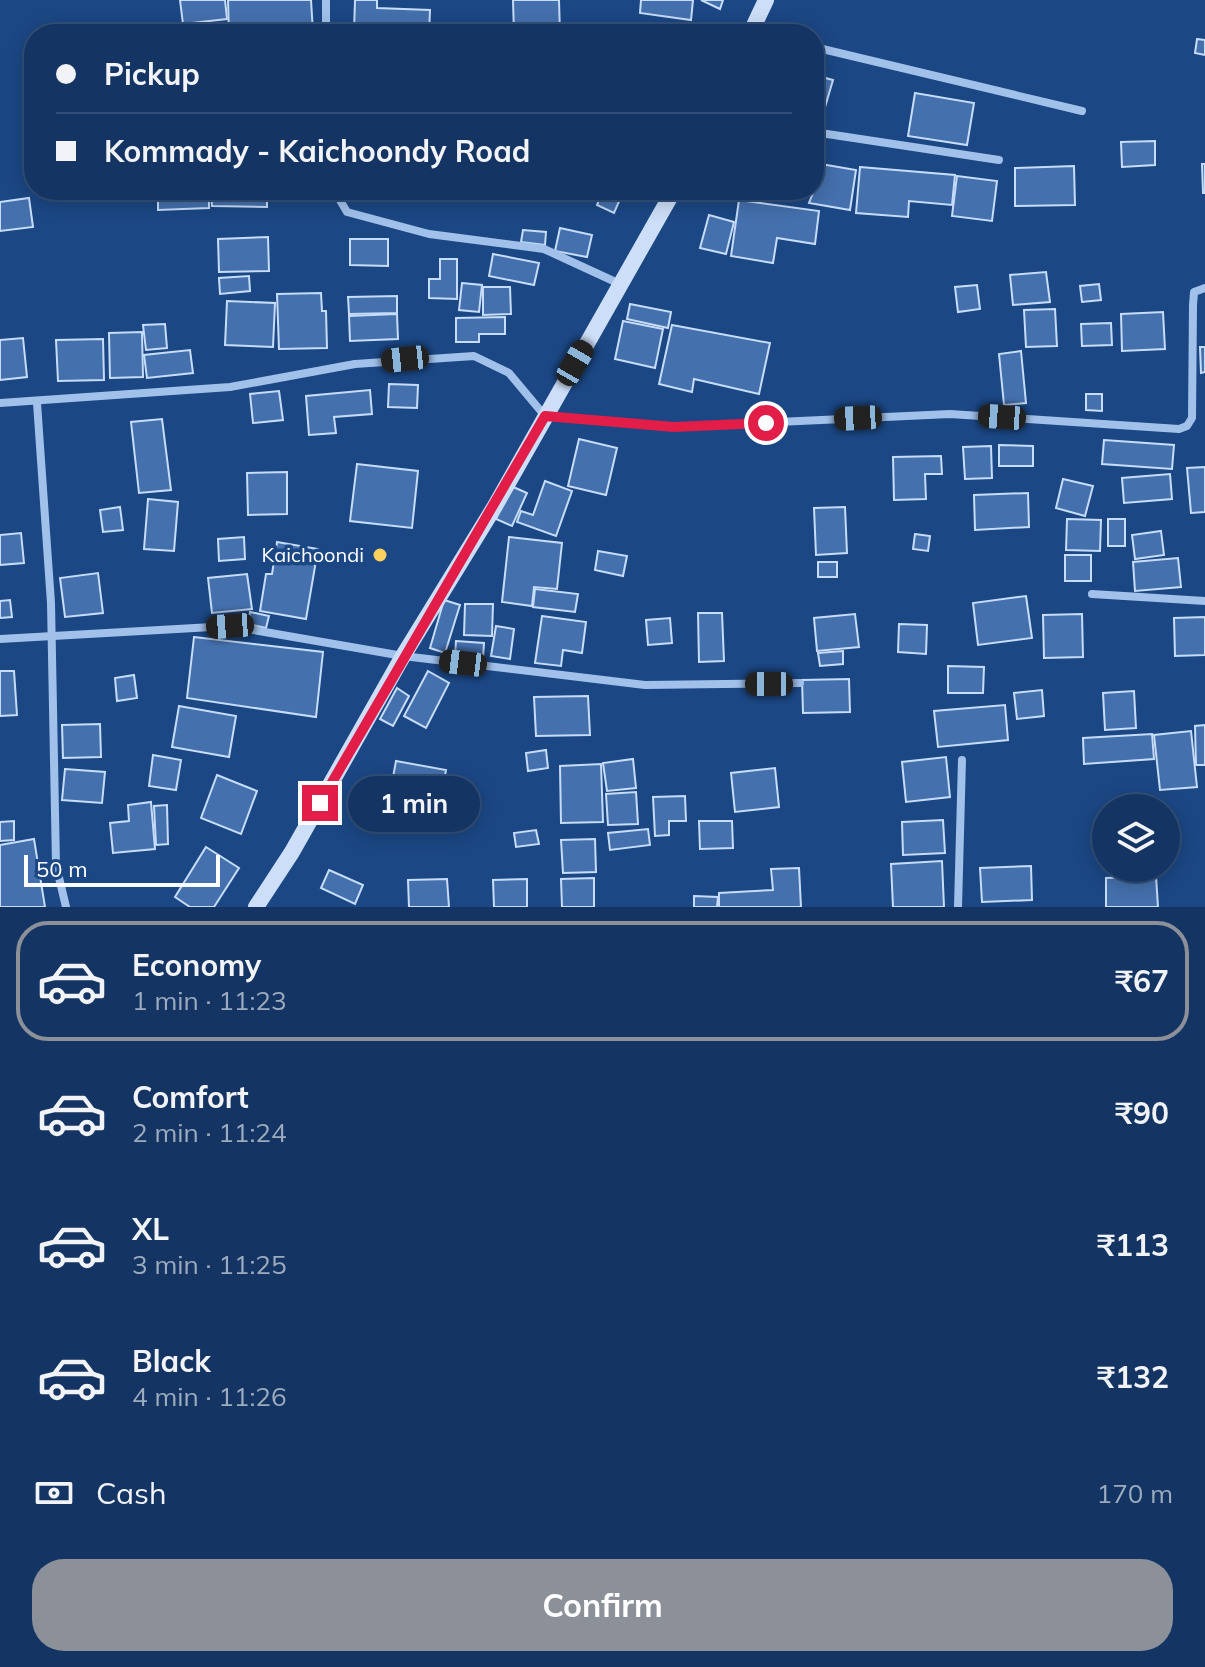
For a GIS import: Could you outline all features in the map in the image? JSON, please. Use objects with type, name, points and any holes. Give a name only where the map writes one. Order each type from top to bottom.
[{"type":"main road","points":[[757,24],[766,0]]},
{"type":"main road","points":[[256,907],[292,852],[403,656],[495,506],[668,200]]},
{"type":"street","points":[[326,0],[326,24]]},
{"type":"street","points":[[824,49],[1082,111]]},
{"type":"street","points":[[824,134],[999,160]]},
{"type":"street","points":[[340,200],[347,212],[429,234],[544,249],[620,284]]},
{"type":"street","points":[[0,403],[37,403],[230,387],[355,364],[474,356],[509,373],[545,416],[674,427],[950,414],[1179,429],[1187,426],[1192,418],[1194,292],[1205,288]]},
{"type":"street","points":[[37,403],[52,638],[56,865],[66,907]]},
{"type":"street","points":[[1092,594],[1205,601]]},
{"type":"street","points":[[0,639],[230,626],[403,656],[645,685],[800,683]]},
{"type":"street","points":[[958,907],[962,760]]},
{"type":"building","points":[[180,0],[225,0],[227,19],[183,24]]},
{"type":"building","points":[[228,0],[311,0],[312,24],[229,24]]},
{"type":"building","points":[[355,0],[377,0],[377,8],[430,10],[429,24],[354,24]]},
{"type":"building","points":[[513,0],[559,0],[560,24],[514,24]]},
{"type":"building","points":[[641,0],[693,0],[691,20],[640,13]]},
{"type":"building","points":[[701,0],[723,0],[720,9]]},
{"type":"building","points":[[1197,39],[1205,40],[1205,55],[1195,53]]},
{"type":"building","points":[[824,78],[833,80],[824,111]]},
{"type":"building","points":[[915,93],[974,103],[967,145],[908,136]]},
{"type":"building","points":[[1155,141],[1155,165],[1122,167],[1121,142]]},
{"type":"building","points":[[1202,164],[1205,164],[1205,193],[1203,193]]},
{"type":"building","points":[[824,165],[856,170],[850,210],[809,203],[810,200],[824,200]]},
{"type":"building","points":[[1074,166],[1075,205],[1015,206],[1015,168]]},
{"type":"building","points":[[860,167],[955,175],[952,205],[909,201],[908,217],[856,213]]},
{"type":"building","points":[[957,176],[997,181],[992,221],[952,216]]},
{"type":"building","points":[[29,200],[33,227],[0,231],[0,202]]},
{"type":"building","points":[[158,200],[209,200],[209,208],[158,210]]},
{"type":"building","points":[[212,200],[267,200],[267,207],[212,206]]},
{"type":"building","points":[[599,200],[620,200],[614,213],[597,205]]},
{"type":"building","points":[[739,200],[819,211],[815,244],[777,238],[773,263],[731,256]]},
{"type":"building","points":[[709,215],[734,222],[726,254],[700,248]]},
{"type":"building","points":[[560,228],[592,235],[587,257],[555,251]]},
{"type":"building","points":[[523,230],[546,232],[545,245],[521,242]]},
{"type":"building","points":[[268,237],[269,271],[219,272],[218,239]]},
{"type":"building","points":[[350,239],[388,239],[388,266],[350,265]]},
{"type":"building","points":[[493,254],[539,263],[534,285],[489,276]]},
{"type":"building","points":[[440,259],[457,259],[457,299],[429,298],[429,279],[440,279]]},
{"type":"building","points":[[1046,272],[1050,302],[1013,305],[1010,275]]},
{"type":"building","points":[[249,276],[250,291],[220,294],[219,278]]},
{"type":"building","points":[[462,283],[482,285],[479,312],[459,310]]},
{"type":"building","points":[[1099,284],[1101,300],[1082,302],[1080,286]]},
{"type":"building","points":[[977,285],[980,309],[958,312],[955,287]]},
{"type":"building","points":[[483,287],[510,287],[511,314],[483,315]]},
{"type":"building","points":[[321,293],[322,311],[326,311],[327,348],[279,349],[277,294]]},
{"type":"building","points":[[397,296],[397,313],[349,314],[348,297]]},
{"type":"building","points":[[227,301],[275,303],[273,347],[225,345]]},
{"type":"building","points":[[630,304],[671,312],[668,328],[627,319]]},
{"type":"building","points":[[1055,309],[1057,346],[1026,347],[1024,310]]},
{"type":"building","points":[[1163,312],[1165,349],[1122,351],[1121,314]]},
{"type":"building","points":[[397,314],[398,339],[350,341],[349,316]]},
{"type":"building","points":[[505,317],[505,334],[479,334],[479,342],[456,342],[456,318]]},
{"type":"building","points":[[623,321],[663,329],[655,368],[615,359]]},
{"type":"building","points":[[1111,323],[1112,345],[1082,346],[1081,324]]},
{"type":"building","points":[[165,324],[167,348],[146,350],[143,325]]},
{"type":"building","points":[[672,325],[770,343],[759,394],[694,379],[692,392],[659,384]]},
{"type":"building","points":[[142,332],[143,377],[110,378],[109,333]]},
{"type":"building","points":[[23,338],[27,377],[0,380],[0,340]]},
{"type":"building","points":[[103,339],[104,380],[58,381],[56,340]]},
{"type":"building","points":[[1200,347],[1205,347],[1205,372],[1201,373]]},
{"type":"building","points":[[190,350],[193,373],[147,378],[144,355]]},
{"type":"building","points":[[1021,351],[1026,403],[1004,405],[999,354]]},
{"type":"building","points":[[389,384],[418,385],[417,408],[388,407]]},
{"type":"building","points":[[370,390],[372,414],[334,417],[336,433],[309,435],[306,396]]},
{"type":"building","points":[[279,391],[283,420],[253,423],[250,394]]},
{"type":"building","points":[[1086,394],[1102,394],[1102,411],[1086,410]]},
{"type":"building","points":[[162,419],[171,490],[139,493],[131,422]]},
{"type":"building","points":[[579,439],[617,448],[606,495],[568,486]]},
{"type":"building","points":[[1104,440],[1174,445],[1172,469],[1102,464]]},
{"type":"building","points":[[999,445],[1033,446],[1033,466],[999,466]]},
{"type":"building","points":[[991,446],[992,478],[965,479],[963,447]]},
{"type":"building","points":[[941,456],[942,474],[925,474],[926,499],[894,500],[893,457]]},
{"type":"building","points":[[357,464],[418,471],[412,528],[350,521]]},
{"type":"building","points":[[1205,467],[1205,512],[1191,513],[1187,468]]},
{"type":"building","points":[[287,472],[287,514],[248,515],[247,473]]},
{"type":"building","points":[[1170,474],[1172,499],[1124,503],[1122,478]]},
{"type":"building","points":[[1063,479],[1093,486],[1085,516],[1056,508]]},
{"type":"building","points":[[545,481],[572,491],[556,536],[517,522],[521,511],[533,515]]},
{"type":"building","points":[[511,486],[527,493],[512,526],[496,519]]},
{"type":"building","points":[[1028,493],[1029,527],[975,530],[974,495]]},
{"type":"building","points":[[148,499],[178,502],[174,551],[144,549]]},
{"type":"building","points":[[120,507],[123,530],[103,532],[100,510]]},
{"type":"building","points":[[845,507],[847,553],[816,555],[814,508]]},
{"type":"building","points":[[1067,519],[1101,520],[1100,551],[1066,550]]},
{"type":"building","points":[[1108,519],[1125,519],[1125,546],[1108,546]]},
{"type":"building","points":[[1161,531],[1164,555],[1135,559],[1132,535]]},
{"type":"building","points":[[21,533],[24,563],[0,565],[0,535]]},
{"type":"building","points":[[915,534],[930,536],[928,551],[913,549]]},
{"type":"building","points":[[244,537],[245,559],[219,561],[218,539]]},
{"type":"building","points":[[509,537],[562,543],[557,589],[534,587],[532,606],[502,602]]},
{"type":"building","points":[[277,542],[318,549],[306,619],[260,611],[266,574],[272,574]]},
{"type":"building","points":[[598,551],[627,556],[623,576],[595,570]]},
{"type":"building","points":[[1065,555],[1091,555],[1091,581],[1065,581]]},
{"type":"building","points":[[1178,558],[1181,587],[1135,591],[1133,562]]},
{"type":"building","points":[[818,562],[837,562],[837,577],[818,577]]},
{"type":"building","points":[[98,573],[103,613],[65,617],[60,578]]},
{"type":"building","points":[[247,574],[252,609],[212,613],[208,578]]},
{"type":"building","points":[[535,589],[578,594],[575,612],[533,607]]},
{"type":"building","points":[[1026,596],[1032,638],[978,645],[973,603]]},
{"type":"building","points":[[10,600],[12,617],[0,618],[0,601]]},
{"type":"building","points":[[444,600],[460,605],[445,653],[430,648]]},
{"type":"building","points":[[465,604],[493,604],[492,636],[464,635]]},
{"type":"building","points":[[250,612],[269,616],[266,628],[248,624]]},
{"type":"building","points":[[698,613],[722,613],[724,661],[699,662]]},
{"type":"building","points":[[855,614],[859,647],[817,651],[814,618]]},
{"type":"building","points":[[1082,614],[1083,657],[1044,658],[1043,615]]},
{"type":"building","points":[[542,616],[586,622],[582,653],[563,650],[561,666],[535,663]]},
{"type":"building","points":[[1205,617],[1205,655],[1175,656],[1174,618]]},
{"type":"building","points":[[670,618],[672,643],[648,645],[646,620]]},
{"type":"building","points":[[899,624],[927,625],[926,654],[898,652]]},
{"type":"building","points":[[496,626],[514,629],[510,659],[491,656]]},
{"type":"building","points":[[194,637],[323,652],[316,717],[187,698]]},
{"type":"building","points":[[456,641],[484,643],[483,658],[455,656]]},
{"type":"building","points":[[843,651],[843,664],[820,666],[818,653]]},
{"type":"building","points":[[948,666],[984,667],[983,693],[948,693]]},
{"type":"building","points":[[0,671],[14,671],[17,715],[0,716]]},
{"type":"building","points":[[428,671],[449,683],[426,728],[404,716]]},
{"type":"building","points":[[134,675],[137,698],[117,701],[115,678]]},
{"type":"building","points":[[849,679],[850,712],[803,713],[802,680]]},
{"type":"building","points":[[397,688],[409,696],[393,726],[380,719]]},
{"type":"building","points":[[1042,690],[1044,716],[1017,719],[1014,693]]},
{"type":"building","points":[[1134,691],[1136,728],[1105,730],[1103,693]]},
{"type":"building","points":[[588,696],[590,735],[536,736],[534,697]]},
{"type":"building","points":[[1005,705],[1008,740],[938,747],[934,711]]},
{"type":"building","points":[[179,706],[236,716],[229,757],[172,747]]},
{"type":"building","points":[[100,724],[101,757],[63,758],[62,725]]},
{"type":"building","points":[[1205,725],[1205,765],[1196,765],[1195,726]]},
{"type":"building","points":[[1191,731],[1197,787],[1160,790],[1154,735]]},
{"type":"building","points":[[1152,734],[1154,759],[1084,764],[1083,738]]},
{"type":"building","points":[[546,750],[548,768],[528,771],[526,753]]},
{"type":"building","points":[[153,755],[181,760],[176,790],[149,786]]},
{"type":"building","points":[[946,757],[950,797],[906,802],[902,762]]},
{"type":"building","points":[[633,759],[636,788],[607,791],[603,763]]},
{"type":"building","points":[[396,761],[446,770],[438,819],[387,810]]},
{"type":"building","points":[[601,764],[603,822],[561,823],[560,766]]},
{"type":"building","points":[[775,768],[779,807],[735,812],[731,773]]},
{"type":"building","points":[[65,769],[105,772],[102,803],[62,800]]},
{"type":"building","points":[[217,775],[257,791],[241,834],[201,818]]},
{"type":"building","points":[[636,792],[638,824],[608,825],[606,794]]},
{"type":"building","points":[[685,796],[686,821],[669,821],[669,835],[655,836],[653,797]]},
{"type":"building","points":[[151,802],[155,849],[113,853],[110,823],[129,821],[128,805]]},
{"type":"building","points":[[167,805],[168,844],[156,845],[154,806]]},
{"type":"building","points":[[943,820],[945,853],[903,855],[902,822]]},
{"type":"building","points":[[14,821],[14,840],[0,841],[0,822]]},
{"type":"building","points":[[699,821],[732,821],[733,848],[700,849]]},
{"type":"building","points":[[648,829],[650,845],[610,850],[608,833]]},
{"type":"building","points":[[536,830],[539,844],[516,847],[514,833]]},
{"type":"building","points":[[34,839],[45,907],[0,907],[0,845]]},
{"type":"building","points":[[595,839],[596,872],[563,873],[561,840]]},
{"type":"building","points":[[206,847],[239,868],[214,907],[190,907],[175,897]]},
{"type":"building","points":[[942,861],[944,907],[893,907],[891,864]]},
{"type":"building","points":[[1031,866],[1032,900],[982,902],[980,868]]},
{"type":"building","points":[[799,868],[801,907],[719,907],[719,893],[773,890],[771,869]]},
{"type":"building","points":[[329,870],[363,885],[355,904],[321,888]]},
{"type":"building","points":[[594,878],[594,907],[562,907],[561,879]]},
{"type":"building","points":[[447,879],[449,907],[409,907],[408,880]]},
{"type":"building","points":[[527,879],[527,907],[494,907],[493,880]]},
{"type":"building","points":[[1106,882],[1156,882],[1158,907],[1106,907]]},
{"type":"building","points":[[694,896],[718,897],[717,907],[694,907]]},
{"type":"place","name":"Kaichoondi","points":[[380,555]]},
{"type":"route","points":[[320,803],[545,416],[674,427],[766,423]]}]
